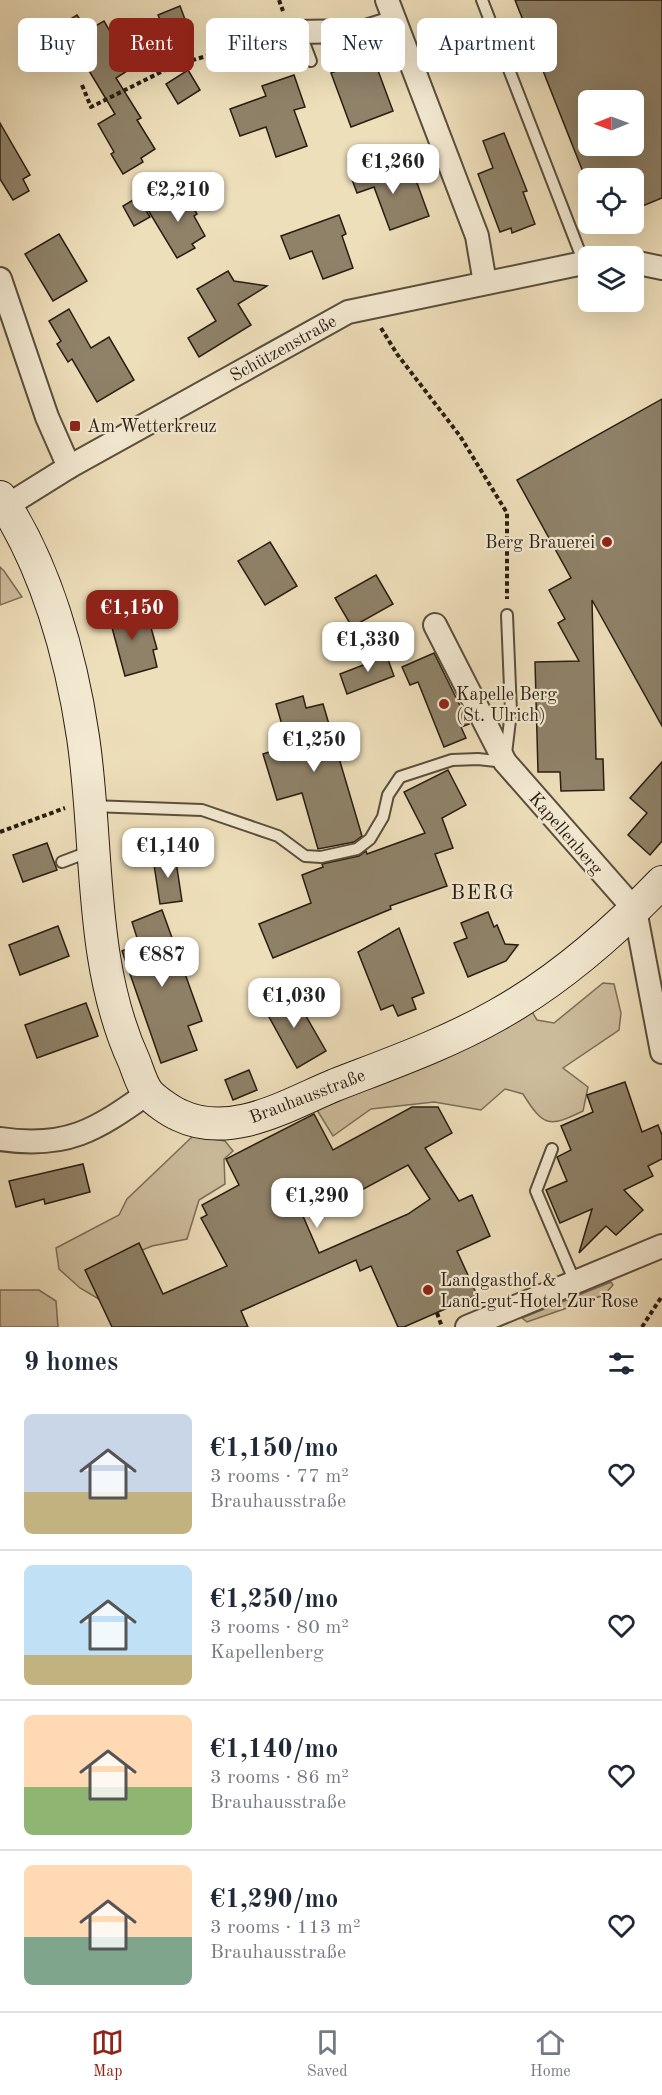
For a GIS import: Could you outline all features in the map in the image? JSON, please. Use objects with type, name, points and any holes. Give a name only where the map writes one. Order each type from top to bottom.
[{"type":"street","points":[[387,0],[394,18]]},
{"type":"street","points":[[405,48],[477,236],[485,283]]},
{"type":"street","name":"Schützenstraße","points":[[2,505],[348,312],[367,306],[578,264]]},
{"type":"street","points":[[644,264],[662,268]]},
{"type":"street","points":[[0,279],[47,417],[69,467]]},
{"type":"street","points":[[0,1139],[24,1143],[61,1141],[88,1132],[148,1093],[130,1052],[110,990],[99,911],[91,802],[83,736],[70,669],[45,590],[2,505]]},
{"type":"street","name":"Kapellenberg","points":[[435,625],[505,762],[635,910],[656,982],[662,1052]]},
{"type":"street","name":"Brauhausstraße","points":[[148,1093],[178,1115],[212,1125],[248,1121],[414,1053],[497,1015],[570,966],[635,910],[662,882]]},
{"type":"street","points":[[467,1327],[574,1280],[662,1246]]},
{"type":"lane","points":[[482,0],[580,246]]},
{"type":"lane","points":[[309,56],[311,61]]},
{"type":"lane","points":[[91,802],[202,810],[278,836],[305,856],[321,857],[357,849],[370,839],[383,817],[388,795],[400,777],[452,760],[478,759],[505,762],[511,712],[507,615]]},
{"type":"lane","points":[[62,862],[94,849]]},
{"type":"lane","points":[[552,1149],[536,1191],[574,1280]]},
{"type":"path","points":[[82,85],[92,107],[175,65],[206,56]]},
{"type":"path","points":[[367,306],[397,354],[460,436],[507,513],[507,615]]},
{"type":"path","points":[[0,832],[91,802]]},
{"type":"path","points":[[642,1327],[662,1296]]},
{"type":"path","points":[[437,1313],[442,1327]]},
{"type":"shaded area","points":[[0,567],[22,597],[0,605]]},
{"type":"shaded area","points":[[603,983],[614,984],[621,1013],[619,1030],[563,1068],[588,1087],[583,1111],[563,1120],[555,1122],[543,1119],[523,1094],[505,1089],[481,1110],[434,1102],[371,1109],[333,1136],[317,1110],[397,1077],[531,1010],[537,1020],[554,1023]]},
{"type":"shaded area","points":[[193,1136],[225,1141],[233,1151],[224,1159],[225,1184],[199,1200],[187,1239],[152,1246],[90,1272],[102,1301],[80,1288],[59,1269],[56,1248],[119,1215],[127,1199]]},
{"type":"shaded area","points":[[611,1282],[613,1285],[604,1295],[527,1322],[522,1318]]},
{"type":"shaded area","points":[[0,1290],[39,1290],[56,1301],[58,1327],[0,1327]]},
{"type":"building","points":[[515,0],[662,0],[662,198],[644,205],[644,168],[581,168],[543,72],[557,72],[557,18],[522,18]]},
{"type":"building","points":[[180,6],[184,18],[159,18],[158,15]]},
{"type":"building","points":[[104,21],[109,30],[109,72],[125,72],[116,78],[141,118],[137,120],[155,149],[141,158],[143,162],[123,174],[98,124],[115,114],[90,72],[97,72],[97,25]]},
{"type":"building","points":[[185,72],[189,72],[200,90],[178,104],[166,84]]},
{"type":"building","points":[[379,72],[393,111],[351,127],[331,73]]},
{"type":"building","points":[[294,75],[305,107],[294,110],[307,146],[276,157],[266,127],[240,136],[230,109],[266,96],[262,86]]},
{"type":"building","points":[[0,123],[30,175],[23,179],[29,191],[13,200],[0,179]]},
{"type":"building","points":[[504,133],[527,191],[523,192],[535,224],[512,233],[511,228],[500,232],[478,174],[493,168],[483,141]]},
{"type":"building","points":[[383,162],[390,181],[413,172],[429,216],[390,230],[374,187],[357,193],[350,174]]},
{"type":"building","points":[[183,190],[197,214],[194,216],[205,236],[192,244],[195,248],[177,258],[148,210]]},
{"type":"building","points":[[138,197],[150,217],[134,226],[123,206]]},
{"type":"building","points":[[339,215],[346,234],[342,236],[353,268],[323,279],[312,251],[290,259],[281,236]]},
{"type":"building","points":[[59,234],[87,281],[53,301],[25,254]]},
{"type":"building","points":[[228,271],[234,281],[267,286],[238,304],[251,325],[199,357],[188,338],[216,321],[197,289]]},
{"type":"building","points":[[69,309],[91,348],[109,337],[134,380],[97,402],[72,359],[68,362],[57,344],[61,341],[49,321]]},
{"type":"building","name":"Berg Brauerei","points":[[662,399],[662,726],[592,600],[596,759],[603,759],[604,790],[561,791],[560,772],[538,772],[535,662],[579,661],[558,623],[565,619],[549,590],[571,578],[517,480]]},
{"type":"building","points":[[270,542],[297,586],[265,605],[238,561]]},
{"type":"building","points":[[376,575],[393,604],[352,627],[335,598]]},
{"type":"building","points":[[131,603],[137,628],[150,624],[157,649],[153,650],[157,667],[125,676],[107,609]]},
{"type":"building","points":[[385,651],[394,676],[347,694],[340,674],[366,664],[364,660]]},
{"type":"building","name":"Kapelle Berg (St. Ulrich)","points":[[434,653],[469,724],[461,727],[466,738],[444,747],[418,682],[410,685],[402,667]]},
{"type":"building","points":[[303,696],[306,708],[323,704],[362,836],[354,842],[318,849],[302,793],[277,800],[263,754],[288,746],[276,704]]},
{"type":"building","points":[[662,762],[662,841],[650,855],[628,835],[647,813],[630,798]]},
{"type":"building","points":[[448,770],[466,805],[442,818],[453,848],[435,854],[447,886],[390,906],[391,909],[273,958],[259,924],[311,903],[302,875],[323,867],[322,864],[359,856],[366,851],[367,854],[425,833],[404,792]]},
{"type":"building","points":[[47,843],[57,870],[23,882],[13,855]]},
{"type":"building","points":[[175,855],[182,901],[160,904],[153,858]]},
{"type":"building","points":[[162,910],[202,1021],[188,1026],[197,1050],[161,1063],[122,951],[139,944],[132,922]]},
{"type":"building","points":[[488,912],[494,927],[497,925],[505,944],[518,945],[506,961],[468,977],[454,943],[467,938],[461,923]]},
{"type":"building","points":[[58,926],[69,956],[20,975],[9,945]]},
{"type":"building","points":[[399,928],[424,993],[412,998],[416,1009],[398,1016],[393,1005],[381,1010],[358,952]]},
{"type":"building","points":[[291,990],[326,1051],[297,1068],[263,1006]]},
{"type":"building","points":[[86,1003],[98,1036],[37,1058],[25,1025]]},
{"type":"building","points":[[249,1070],[257,1090],[233,1100],[225,1080]]},
{"type":"building","points":[[625,1082],[642,1132],[658,1125],[662,1135],[662,1159],[648,1166],[653,1176],[624,1190],[643,1210],[616,1235],[606,1226],[579,1253],[592,1209],[560,1223],[546,1190],[567,1181],[557,1157],[571,1150],[561,1126],[593,1112],[587,1095]]},
{"type":"building","points":[[412,1107],[438,1107],[452,1133],[425,1148],[459,1201],[472,1195],[490,1236],[457,1251],[477,1295],[404,1327],[398,1327],[371,1266],[360,1271],[356,1260],[241,1311],[248,1327],[112,1327],[85,1270],[139,1243],[163,1294],[227,1266],[201,1218],[207,1215],[202,1205],[239,1185],[226,1159],[314,1114],[333,1150]],"holes":[[[408,1165],[430,1199],[408,1214],[319,1253],[303,1216],[354,1189],[356,1193]]]},
{"type":"building","points":[[83,1164],[90,1192],[45,1204],[44,1199],[16,1207],[9,1181]]},
{"type":"place","name":"Am Wetterkreuz","points":[[75,426]]},
{"type":"place","name":"Berg Brauerei","points":[[607,542]]},
{"type":"place","name":"Kapelle Berg (St. Ulrich)","points":[[444,704]]},
{"type":"place","name":"Landgasthof & Land-gut-Hotel Zur Rose","points":[[428,1290]]},
{"type":"district","name":"BERG","points":[[483,892]]}]
